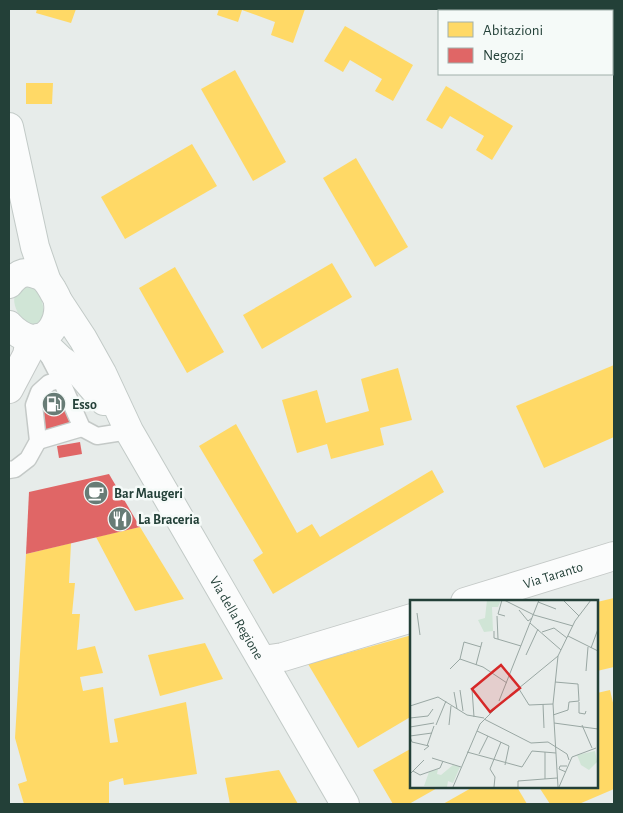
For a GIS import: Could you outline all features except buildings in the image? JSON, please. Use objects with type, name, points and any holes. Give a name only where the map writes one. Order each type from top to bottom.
[{"type":"main road","points":[[9,127],[34,247],[52,290],[58,315],[49,334],[26,334]]},
{"type":"main road","points":[[9,284],[15,276],[29,272],[52,290],[102,372],[129,431]]},
{"type":"main road","points":[[26,334],[61,360],[71,376],[129,431]]},
{"type":"main road","points":[[9,390],[27,355],[26,334]]},
{"type":"main road","name":"Via della Regione","points":[[129,431],[345,804]]},
{"type":"main road","name":"Via Taranto","points":[[471,600],[614,556]]},
{"type":"main road","points":[[263,660],[283,657],[410,619]]},
{"type":"lane","points":[[9,470],[15,469],[28,459],[38,441],[34,405],[39,392],[49,383],[71,376],[82,428]]},
{"type":"lane","points":[[38,441],[82,428],[97,436],[129,431]]},
{"type":"green space","points":[[22,283],[39,288],[45,315],[41,326],[29,327],[17,311],[14,300],[15,294]]},
{"type":"place","name":"Esso","points":[[54,404]]},
{"type":"place","name":"Bar Maugeri","points":[[96,493]]},
{"type":"place","name":"La Braceria","points":[[120,519]]}]
